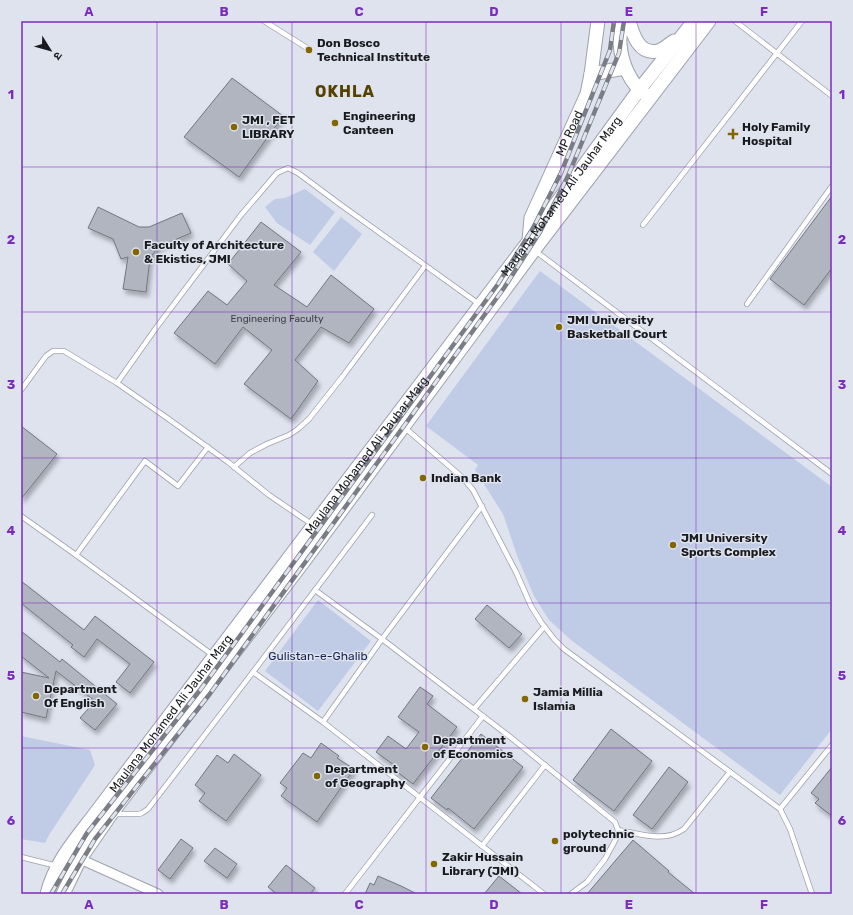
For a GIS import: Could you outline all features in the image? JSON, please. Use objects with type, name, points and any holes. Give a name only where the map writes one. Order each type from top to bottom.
[{"type":"main road","name":"MP Road","points":[[533,246],[531,218],[587,94],[592,74],[598,21]]},
{"type":"main road","points":[[623,21],[620,42],[625,68],[639,90],[651,98]]},
{"type":"main road","points":[[629,21],[632,34],[638,46],[649,51],[659,51],[685,33]]},
{"type":"main road","name":"Maulana Mohamed Ali Jauhar Marg","points":[[63,894],[80,859],[111,814],[404,426],[533,246],[639,90],[694,21]]},
{"type":"main road","name":"Maulana Mohamed Ali Jauhar Marg","points":[[47,894],[49,885],[64,855],[313,525],[481,305],[533,246],[651,98],[709,21]]},
{"type":"main road","points":[[592,74],[625,68]]},
{"type":"main road","points":[[254,604],[265,612]]},
{"type":"street","points":[[80,859],[158,894]]},
{"type":"lane","points":[[264,21],[307,48]]},
{"type":"lane","points":[[735,21],[832,96]]},
{"type":"lane","points":[[643,225],[802,21]]},
{"type":"lane","points":[[117,383],[241,214],[277,173],[283,170],[292,169],[298,173],[481,305]]},
{"type":"lane","points":[[747,304],[832,186]]},
{"type":"lane","points":[[533,246],[832,474]]},
{"type":"lane","points":[[234,467],[250,453],[294,432],[309,419],[426,266]]},
{"type":"lane","points":[[21,390],[46,356],[53,351],[64,351],[117,383],[208,447],[269,495],[313,525]]},
{"type":"lane","points":[[404,426],[463,478],[473,490],[516,572],[530,606],[554,639],[780,809],[790,829],[812,894]]},
{"type":"lane","points":[[76,555],[145,461],[178,486],[208,447]]},
{"type":"lane","points":[[323,722],[382,639],[482,506]]},
{"type":"lane","points":[[111,814],[139,814],[148,809],[372,515]]},
{"type":"lane","points":[[21,516],[214,656]]},
{"type":"lane","points":[[315,590],[474,709],[615,822],[618,835],[612,849],[587,882],[571,894]]},
{"type":"lane","points":[[474,709],[544,627]]},
{"type":"lane","points":[[253,672],[323,722],[544,894]]},
{"type":"lane","points":[[346,894],[483,716]]},
{"type":"lane","points":[[780,809],[832,745]]},
{"type":"lane","points":[[482,846],[545,765]]},
{"type":"lane","points":[[618,830],[665,837],[678,833],[684,828],[730,772]]},
{"type":"lane","points":[[21,857],[58,866]]},
{"type":"green space","points":[[305,189],[335,212],[310,245],[277,223],[265,207],[275,199],[285,198]]},
{"type":"green space","points":[[341,217],[362,234],[334,271],[313,252]]},
{"type":"green space","name":"JMI University Sports Complex","points":[[540,271],[832,487],[832,729],[780,795],[571,640],[549,620],[534,596],[518,558],[503,514],[475,470],[478,465],[426,426]]},
{"type":"green space","name":"Gulistan-e-Ghalib","points":[[318,600],[371,641],[318,711],[265,671]]},
{"type":"green space","points":[[21,736],[90,750],[95,765],[45,843],[21,839]]},
{"type":"building","name":"JMI , FET LIBRARY","points":[[232,78],[283,116],[239,177],[184,137]]},
{"type":"building","points":[[832,196],[832,268],[804,305],[770,279]]},
{"type":"building","name":"Faculty of Architecture & Ekistics, JMI","points":[[98,207],[139,227],[149,227],[182,213],[191,233],[158,247],[150,258],[146,292],[123,289],[128,257],[121,259],[113,239],[88,228]]},
{"type":"building","points":[[261,222],[301,252],[274,285],[307,307],[331,275],[374,309],[349,343],[321,327],[295,360],[318,381],[291,419],[244,384],[272,350],[243,327],[215,364],[174,333],[208,291],[227,305],[247,281],[228,264]]},
{"type":"building","points":[[21,426],[57,454],[21,499]]},
{"type":"building","points":[[21,581],[84,630],[95,616],[154,662],[130,693],[116,682],[130,664],[97,639],[84,657],[71,647],[73,645],[21,603]]},
{"type":"building","points":[[487,605],[522,634],[509,648],[475,619]]},
{"type":"building","points":[[21,631],[60,662],[62,659],[117,704],[95,730],[80,718],[95,701],[56,671],[46,718],[21,712],[21,672],[49,678],[21,656]]},
{"type":"building","points":[[420,687],[433,696],[427,704],[457,727],[413,784],[392,768],[394,765],[376,752],[388,736],[406,749],[419,732],[398,717]]},
{"type":"building","points":[[611,729],[652,761],[614,811],[573,780]]},
{"type":"building","points":[[481,734],[523,767],[474,829],[448,808],[447,810],[431,798]]},
{"type":"building","name":"Department of Geography","points":[[321,743],[339,756],[337,758],[354,769],[317,822],[281,796],[287,788],[280,783],[303,753],[311,758]]},
{"type":"building","points":[[234,754],[261,775],[226,821],[199,801],[205,793],[195,785],[217,755],[228,763]]},
{"type":"building","points":[[669,767],[688,782],[652,829],[633,815]]},
{"type":"building","points":[[832,767],[832,816],[815,803],[819,799],[811,793]]},
{"type":"building","points":[[181,839],[193,848],[170,879],[158,870]]},
{"type":"building","points":[[633,840],[669,871],[668,872],[695,894],[587,894]]},
{"type":"building","points":[[215,848],[237,864],[227,878],[204,861]]},
{"type":"building","points":[[286,865],[315,888],[310,894],[277,894],[268,887]]},
{"type":"building","points":[[378,876],[417,894],[365,894],[370,883],[374,885]]},
{"type":"building","points":[[499,876],[522,894],[484,894]]},
{"type":"railway","points":[[51,894],[87,833],[201,689],[498,284],[533,228],[561,173],[610,50],[614,21]]},
{"type":"railway","points":[[62,894],[95,839],[209,695],[504,288],[540,232],[568,176],[619,53],[624,21]]},
{"type":"place","name":"Don Bosco Technical Institute","points":[[309,50]]},
{"type":"place","name":"Engineering Canteen","points":[[335,123]]},
{"type":"place","name":"JMI , FET LIBRARY","points":[[234,127]]},
{"type":"place","name":"Holy Family Hospital","points":[[733,134]]},
{"type":"place","name":"Faculty of Architecture & Ekistics, JMI","points":[[136,252]]},
{"type":"place","name":"JMI University Basketball Court","points":[[559,327]]},
{"type":"place","name":"Indian Bank","points":[[423,478]]},
{"type":"place","name":"JMI University Sports Complex","points":[[673,545]]},
{"type":"place","name":"Department Of English","points":[[36,696]]},
{"type":"place","name":"Jamia Millia Islamia","points":[[525,699]]},
{"type":"place","name":"Department of Economics","points":[[425,747]]},
{"type":"place","name":"Department of Geography","points":[[317,776]]},
{"type":"place","name":"polytechnic ground","points":[[555,841]]},
{"type":"place","name":"Zakir Hussain Library (JMI)","points":[[434,864]]},
{"type":"district","name":"OKHLA","points":[[345,91]]}]
